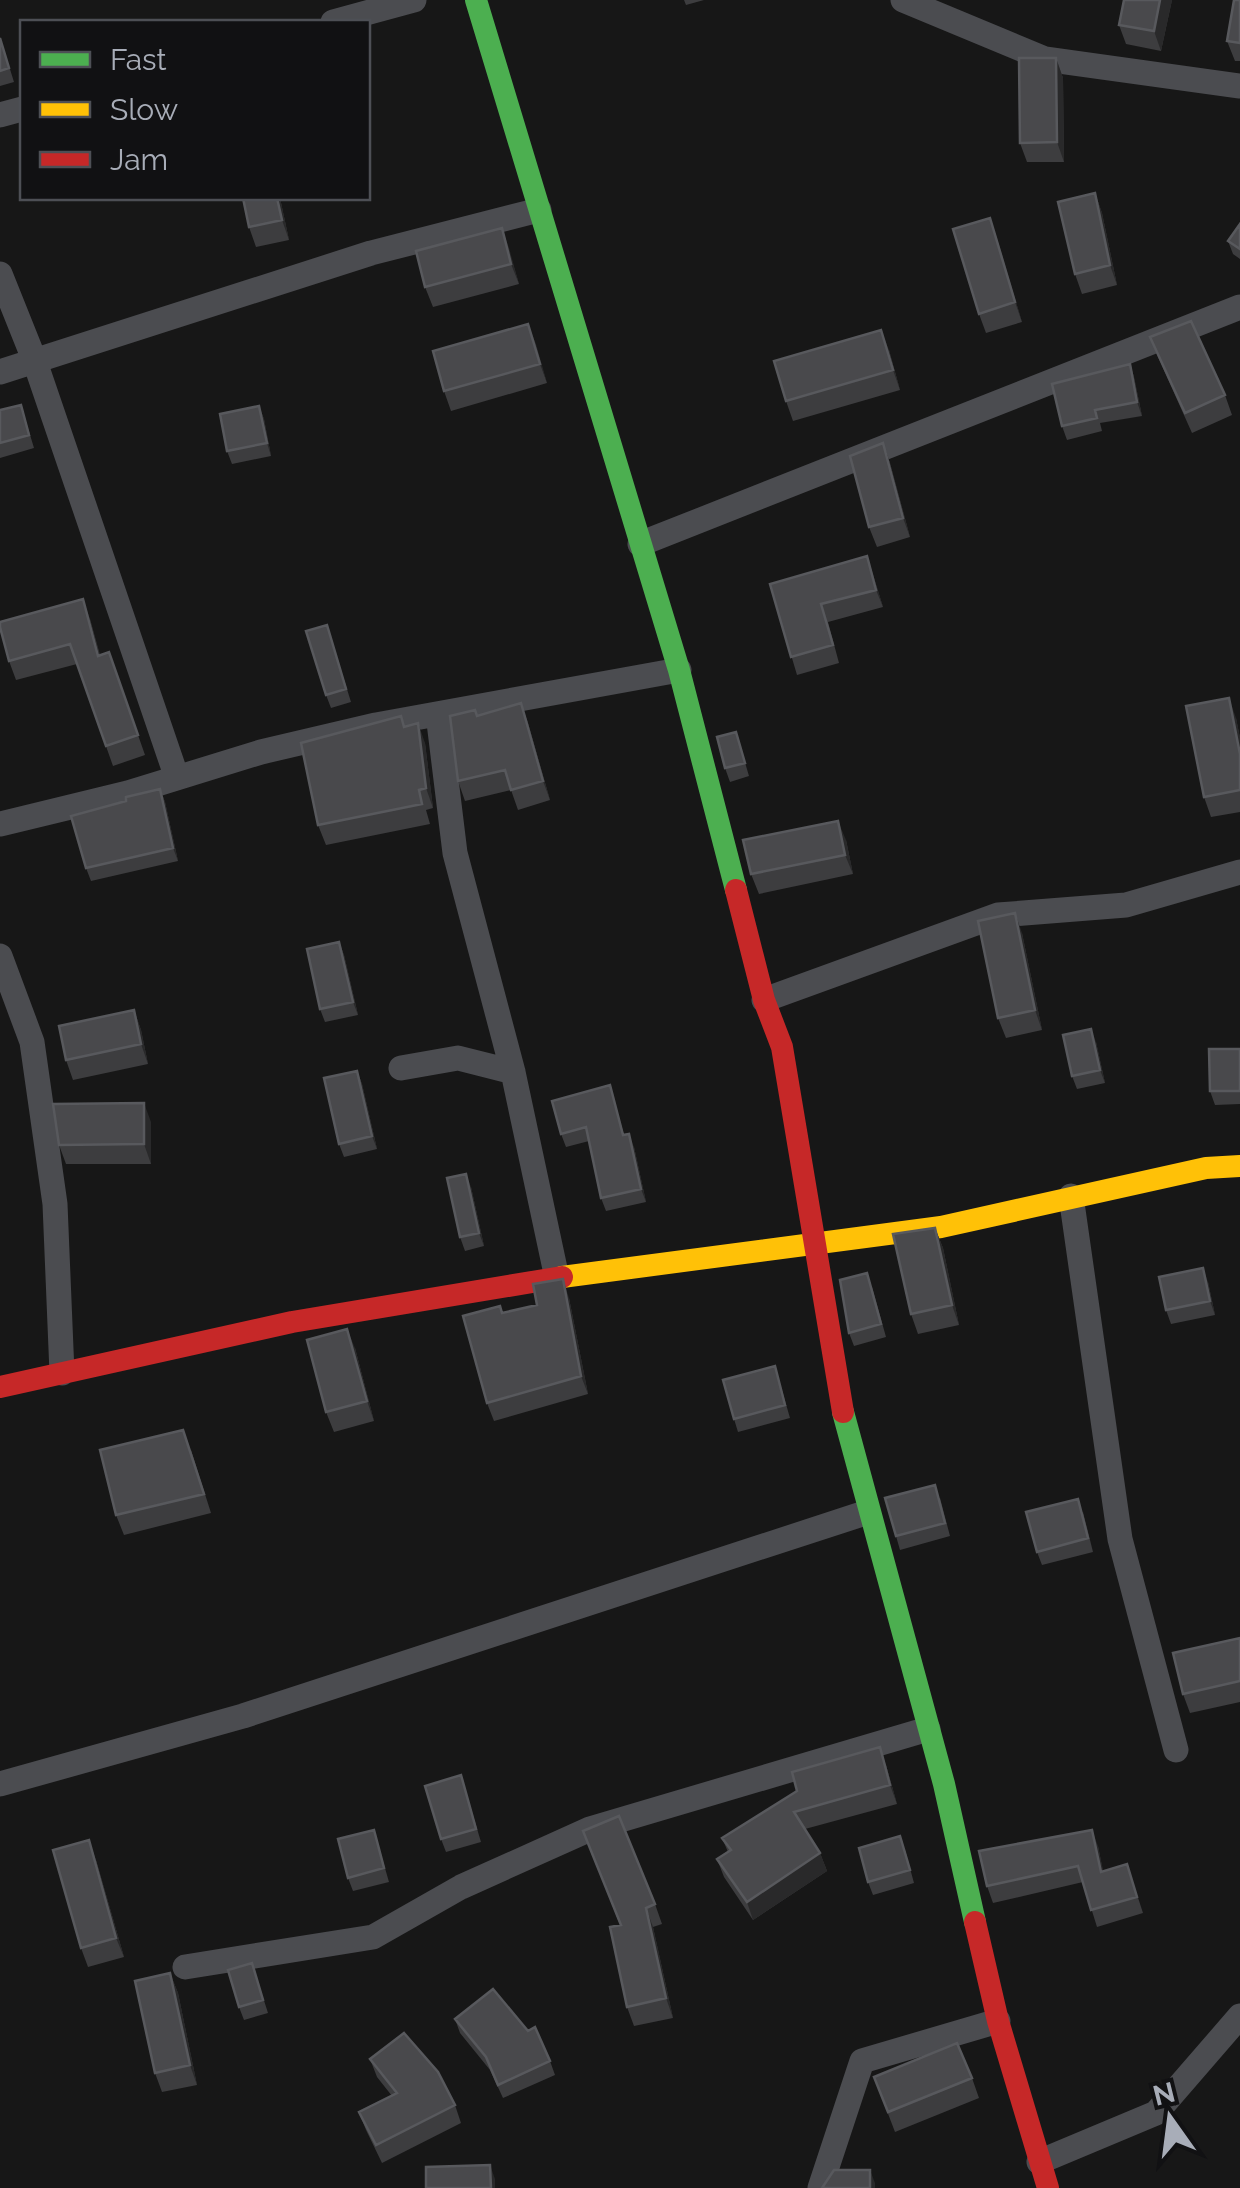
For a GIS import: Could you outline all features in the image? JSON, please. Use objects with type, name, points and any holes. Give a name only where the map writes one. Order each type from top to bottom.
[{"type":"street","points":[[340,20],[414,0]]},
{"type":"street","points":[[476,0],[679,670],[764,1000],[782,1047],[812,1241],[865,1514],[928,1729],[998,2020],[1048,2188]]},
{"type":"street","points":[[903,0],[1044,59],[1240,86]]},
{"type":"street","points":[[0,372],[371,253],[540,210]]},
{"type":"street","points":[[0,274],[34,359],[177,778]]},
{"type":"street","points":[[640,544],[1240,307]]},
{"type":"street","points":[[0,824],[261,752],[438,714],[679,670]]},
{"type":"street","points":[[438,714],[455,854],[513,1072],[557,1278]]},
{"type":"street","points":[[764,1000],[998,915],[1126,905],[1240,872]]},
{"type":"street","points":[[0,956],[32,1042],[37,1099],[56,1204],[62,1374]]},
{"type":"street","points":[[401,1068],[458,1058],[513,1072]]},
{"type":"street","points":[[0,1387],[292,1322],[557,1278],[812,1241],[941,1227],[1071,1196],[1240,1166]]},
{"type":"street","points":[[1071,1196],[1120,1540],[1176,1750]]},
{"type":"street","points":[[0,1784],[242,1716],[865,1514]]},
{"type":"street","points":[[185,1967],[372,1937],[461,1887],[590,1829],[928,1729]]},
{"type":"street","points":[[1039,2162],[1156,2113],[1240,2016]]},
{"type":"street","points":[[820,2188],[862,2061],[998,2020]]},
{"type":"building","points":[[1124,0],[1160,0],[1154,31],[1119,25]]},
{"type":"building","points":[[1234,0],[1240,0],[1240,43],[1227,41]]},
{"type":"building","points":[[0,38],[9,68],[0,71]]},
{"type":"building","points":[[1019,58],[1056,58],[1057,142],[1020,143]]},
{"type":"building","points":[[1095,193],[1110,265],[1075,274],[1058,202]]},
{"type":"building","points":[[243,200],[277,200],[282,220],[249,227]]},
{"type":"building","points":[[990,218],[1015,302],[979,314],[953,229]]},
{"type":"building","points":[[1240,224],[1240,249],[1228,241]]},
{"type":"building","points":[[502,228],[511,264],[425,287],[416,251]]},
{"type":"building","points":[[1191,321],[1225,395],[1185,413],[1150,337]]},
{"type":"building","points":[[528,324],[540,364],[444,391],[433,351]]},
{"type":"building","points":[[881,330],[893,370],[786,401],[774,361]]},
{"type":"building","points":[[1130,364],[1137,402],[1095,410],[1097,418],[1062,426],[1052,384]]},
{"type":"building","points":[[21,405],[29,435],[0,443],[0,410]]},
{"type":"building","points":[[259,406],[267,443],[227,451],[220,414]]},
{"type":"building","points":[[883,443],[903,518],[869,527],[850,456]]},
{"type":"building","points":[[867,556],[876,590],[821,604],[833,645],[791,657],[770,584]]},
{"type":"building","points":[[83,599],[98,656],[109,652],[138,735],[106,746],[70,644],[9,661],[0,627],[0,622]]},
{"type":"building","points":[[327,625],[346,689],[326,695],[306,631]]},
{"type":"building","points":[[1229,698],[1240,754],[1240,790],[1204,797],[1186,706]]},
{"type":"building","points":[[521,703],[543,781],[511,790],[505,770],[458,781],[450,716],[475,710],[477,716]]},
{"type":"building","points":[[401,716],[404,727],[418,723],[426,788],[419,790],[422,804],[318,825],[301,743]]},
{"type":"building","points":[[736,732],[745,763],[725,768],[717,737]]},
{"type":"building","points":[[160,789],[173,848],[86,868],[71,816]]},
{"type":"building","points":[[838,821],[845,855],[751,874],[743,840]]},
{"type":"building","points":[[1015,913],[1035,1010],[998,1018],[978,921]]},
{"type":"building","points":[[339,942],[353,1002],[320,1009],[307,949]]},
{"type":"building","points":[[134,1010],[141,1044],[66,1060],[59,1026]]},
{"type":"building","points":[[1091,1029],[1100,1070],[1072,1076],[1063,1035]]},
{"type":"building","points":[[1209,1049],[1240,1049],[1240,1091],[1210,1091]]},
{"type":"building","points":[[357,1071],[372,1136],[339,1144],[324,1078]]},
{"type":"building","points":[[610,1085],[623,1135],[629,1134],[641,1189],[601,1198],[586,1127],[561,1134],[552,1101]]},
{"type":"building","points":[[144,1103],[144,1144],[59,1145],[53,1104]]},
{"type":"building","points":[[466,1174],[479,1233],[460,1237],[447,1178]]},
{"type":"building","points":[[935,1228],[952,1305],[911,1314],[893,1234]]},
{"type":"building","points":[[1203,1268],[1210,1301],[1166,1310],[1159,1277]]},
{"type":"building","points":[[867,1273],[881,1324],[849,1333],[840,1280]]},
{"type":"building","points":[[563,1279],[581,1376],[487,1403],[463,1316],[500,1306],[502,1313],[537,1305],[533,1284]]},
{"type":"building","points":[[347,1329],[367,1401],[326,1412],[307,1340]]},
{"type":"building","points":[[775,1366],[785,1405],[734,1419],[723,1380]]},
{"type":"building","points":[[183,1430],[204,1494],[116,1515],[100,1450]]},
{"type":"building","points":[[935,1485],[945,1523],[896,1536],[885,1498]]},
{"type":"building","points":[[1078,1499],[1088,1538],[1037,1552],[1026,1512]]},
{"type":"building","points":[[1240,1638],[1240,1681],[1183,1694],[1173,1653]]},
{"type":"building","points":[[880,1747],[890,1785],[794,1812],[820,1853],[747,1902],[717,1859],[731,1850],[722,1838],[797,1791],[792,1772]]},
{"type":"building","points":[[461,1775],[476,1829],[441,1839],[425,1786]]},
{"type":"building","points":[[619,1816],[655,1904],[646,1908],[666,1998],[627,2007],[610,1927],[621,1925],[583,1831]]},
{"type":"building","points":[[374,1830],[384,1868],[348,1878],[338,1839]]},
{"type":"building","points":[[1092,1830],[1101,1872],[1127,1864],[1137,1897],[1091,1910],[1078,1866],[987,1886],[979,1851]]},
{"type":"building","points":[[900,1836],[910,1870],[868,1882],[859,1848]]},
{"type":"building","points":[[89,1840],[116,1938],[81,1948],[53,1850]]},
{"type":"building","points":[[252,1963],[263,2000],[239,2007],[228,1970]]},
{"type":"building","points":[[170,1973],[190,2065],[155,2073],[135,1981]]},
{"type":"building","points":[[493,1989],[528,2031],[535,2027],[550,2061],[498,2085],[486,2057],[455,2019]]},
{"type":"building","points":[[404,2033],[438,2072],[455,2105],[376,2145],[359,2112],[397,2093],[370,2059]]},
{"type":"building","points":[[957,2043],[972,2078],[888,2112],[874,2077]]},
{"type":"building","points":[[490,2165],[491,2188],[426,2188],[426,2167]]},
{"type":"building","points":[[834,2170],[870,2170],[870,2188],[822,2188]]},
{"type":"traffic: fast","points":[[476,0],[679,670],[736,890]]},
{"type":"traffic: fast","points":[[843,1412],[944,1784],[975,1922]]},
{"type":"traffic: slow","points":[[562,1277],[941,1227],[1206,1168],[1240,1166]]},
{"type":"traffic: jam","points":[[736,890],[764,1000],[782,1047],[843,1412]]},
{"type":"traffic: jam","points":[[0,1387],[292,1322],[562,1277]]},
{"type":"traffic: jam","points":[[975,1922],[998,2021],[1048,2188]]}]
